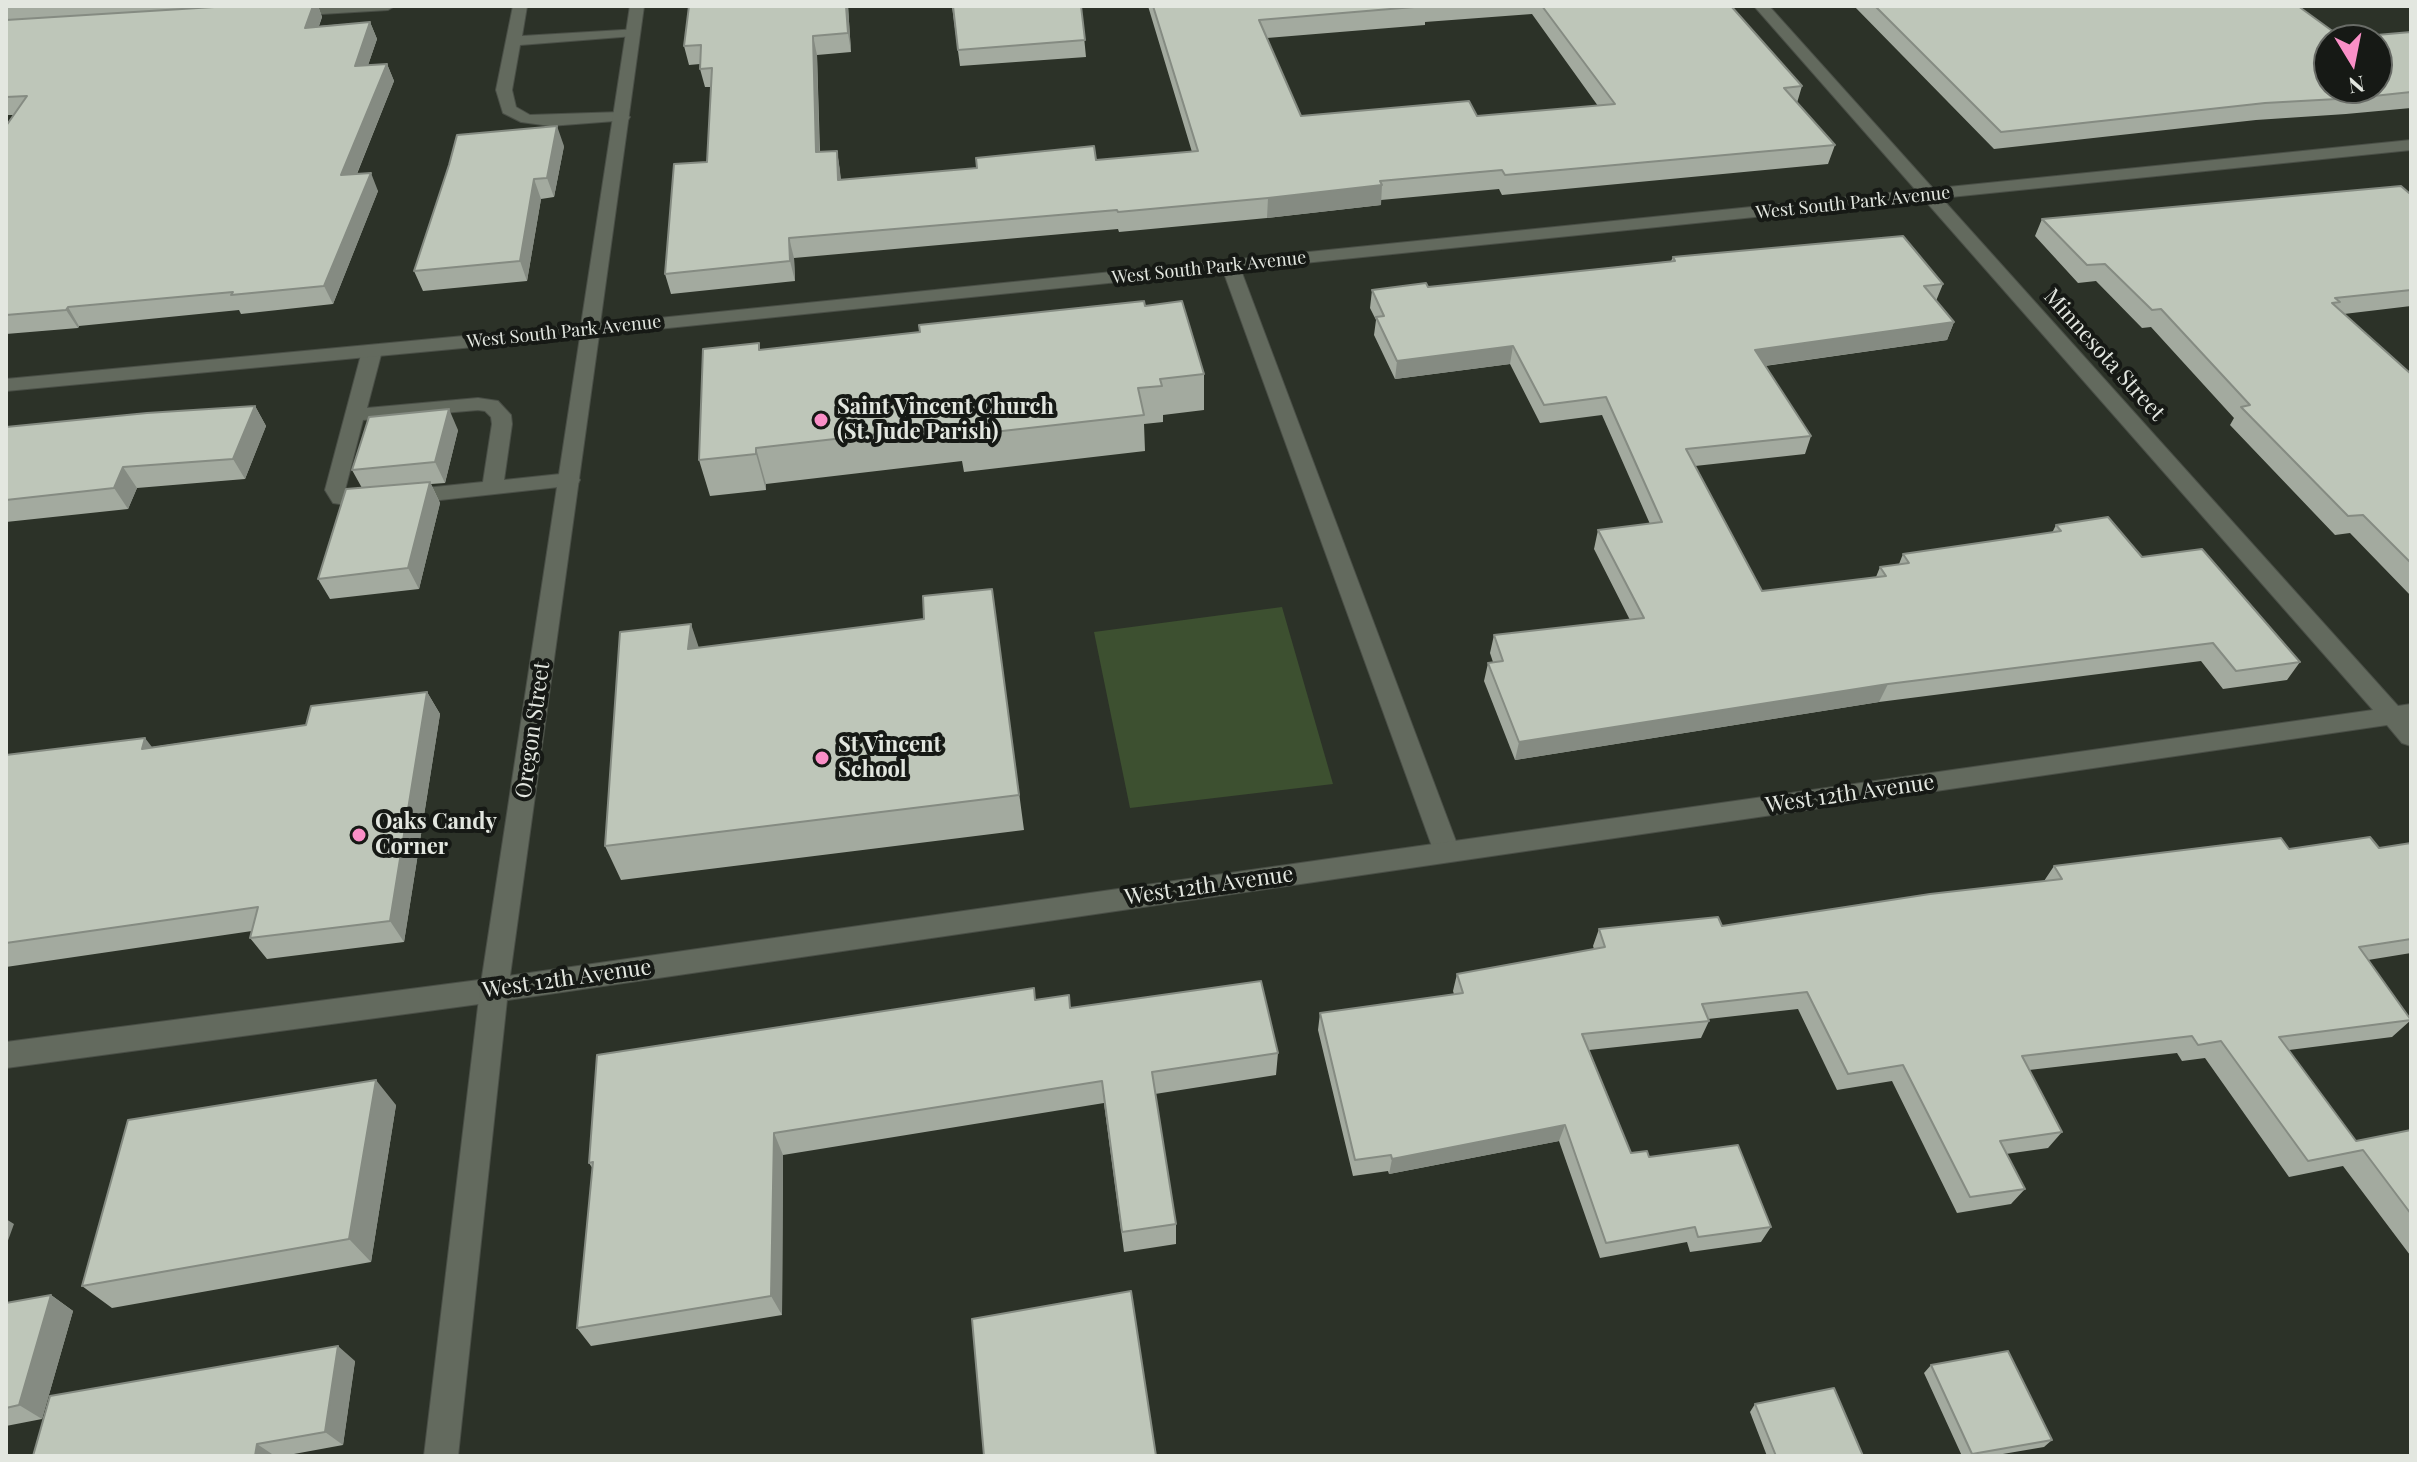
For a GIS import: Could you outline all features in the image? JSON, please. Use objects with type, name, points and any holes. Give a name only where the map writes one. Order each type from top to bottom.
[{"type":"main road","points":[[276,13],[388,6]]},
{"type":"main road","points":[[520,6],[504,90],[509,110],[527,119],[550,121],[622,117]]},
{"type":"main road","name":"Oregon Street","points":[[441,1456],[494,990],[637,6]]},
{"type":"main road","name":"Minnesota Street","points":[[1761,6],[2402,714],[2411,737]]},
{"type":"main road","points":[[513,41],[634,32]]},
{"type":"main road","name":"West South Park Avenue","points":[[6,385],[592,330],[2411,145]]},
{"type":"main road","points":[[1230,265],[1447,852]]},
{"type":"main road","points":[[372,351],[335,490],[340,498],[367,501],[570,480]]},
{"type":"main road","points":[[355,415],[491,405],[501,415],[502,424],[492,488]]},
{"type":"main road","name":"West 12th Avenue","points":[[6,1055],[494,990],[2402,714]]},
{"type":"green space","points":[[1282,607],[1333,784],[1130,808],[1094,632]]},
{"type":"building","points":[[230,6],[313,6],[305,28],[370,22],[355,66],[387,64],[341,175],[371,173],[324,286],[6,315],[6,126],[27,96],[6,97],[6,20]]},
{"type":"building","points":[[689,6],[846,6],[848,33],[813,36],[816,152],[837,151],[838,180],[977,168],[976,158],[1094,146],[1096,160],[1198,151],[1153,6],[1426,6],[1259,20],[1301,116],[1469,101],[1477,116],[1615,104],[1542,6],[1731,6],[1802,86],[1784,88],[1835,145],[1505,175],[1502,170],[1380,181],[1382,185],[1268,198],[789,238],[790,261],[665,274],[674,164],[707,162],[712,68],[700,69],[701,45],[684,46]]},
{"type":"building","points":[[953,6],[1081,6],[1085,40],[958,50]]},
{"type":"building","points":[[1875,6],[2298,6],[2323,24],[2313,24],[2313,100],[2001,132]]},
{"type":"building","points":[[2411,32],[2411,92],[2393,94],[2393,34]]},
{"type":"building","points":[[557,126],[547,178],[534,179],[520,261],[414,271],[457,135]]},
{"type":"building","points":[[2401,186],[2411,192],[2411,290],[2335,298],[2340,302],[2332,303],[2411,374],[2411,563],[2363,515],[2348,516],[2241,407],[2250,405],[2161,309],[2152,310],[2105,264],[2087,265],[2042,219]]},
{"type":"building","points":[[1903,236],[1943,284],[1924,286],[1954,322],[1755,350],[1811,436],[1686,449],[1762,591],[1886,576],[1880,567],[1909,563],[1903,554],[2061,531],[2056,525],[2108,517],[2142,557],[2202,549],[2300,662],[2236,671],[2213,643],[1888,684],[1519,742],[1488,663],[1503,661],[1494,635],[1644,618],[1598,530],[1662,522],[1606,397],[1544,405],[1513,346],[1397,361],[1376,317],[1384,316],[1372,290],[1426,283],[1428,287],[1675,261],[1673,257]]},
{"type":"building","points":[[1144,301],[1145,306],[1182,301],[1204,374],[1160,379],[1162,386],[1138,388],[1144,415],[958,436],[957,425],[756,448],[756,454],[699,460],[703,349],[759,343],[759,350],[920,332],[919,325]]},
{"type":"building","points":[[255,406],[233,459],[123,467],[114,488],[6,500],[6,427]]},
{"type":"building","points":[[449,409],[435,462],[352,470],[369,417]]},
{"type":"building","points":[[430,482],[408,568],[318,579],[346,489]]},
{"type":"building","name":"St Vincent School","points":[[992,589],[1019,795],[605,846],[620,632],[691,624],[688,649],[924,619],[923,596]]},
{"type":"building","points":[[427,692],[390,921],[250,938],[258,907],[6,943],[6,755],[145,738],[142,749],[306,725],[311,706]]},
{"type":"building","points":[[2370,837],[2379,848],[2411,843],[2411,939],[2359,947],[2411,1020],[2279,1037],[2356,1141],[2411,1130],[2411,1214],[2363,1150],[2308,1161],[2221,1041],[2198,1045],[2192,1036],[2022,1056],[2062,1132],[2000,1141],[2025,1189],[1970,1197],[1903,1065],[1848,1074],[1807,992],[1702,1004],[1709,1021],[1582,1034],[1631,1153],[1647,1151],[1649,1157],[1738,1145],[1771,1227],[1698,1237],[1695,1227],[1606,1243],[1565,1125],[1392,1159],[1391,1155],[1355,1160],[1320,1013],[1463,993],[1457,974],[1605,947],[1599,929],[1718,917],[1722,926],[1930,894],[2062,879],[2054,866],[2281,838],[2289,849]]},
{"type":"building","points":[[1261,981],[1278,1053],[1152,1072],[1176,1224],[1122,1232],[1102,1081],[774,1133],[771,1296],[577,1328],[593,1162],[589,1163],[597,1055],[1034,988],[1035,1000],[1069,995],[1070,1008]]},
{"type":"building","points":[[376,1080],[349,1239],[82,1286],[128,1120]]},
{"type":"building","points":[[1131,1291],[1156,1456],[984,1456],[972,1319]]},
{"type":"building","points":[[51,1295],[19,1405],[6,1408],[6,1303]]},
{"type":"building","points":[[338,1346],[325,1432],[257,1444],[255,1456],[33,1456],[50,1396]]},
{"type":"building","points":[[2008,1351],[2052,1440],[1972,1454],[1931,1365]]},
{"type":"building","points":[[1834,1388],[1863,1456],[1776,1456],[1755,1404]]},
{"type":"place","name":"Saint Vincent Church (St. Jude Parish)","points":[[821,420]]},
{"type":"place","name":"St Vincent School","points":[[822,758]]},
{"type":"place","name":"Oaks Candy Corner","points":[[359,835]]}]
